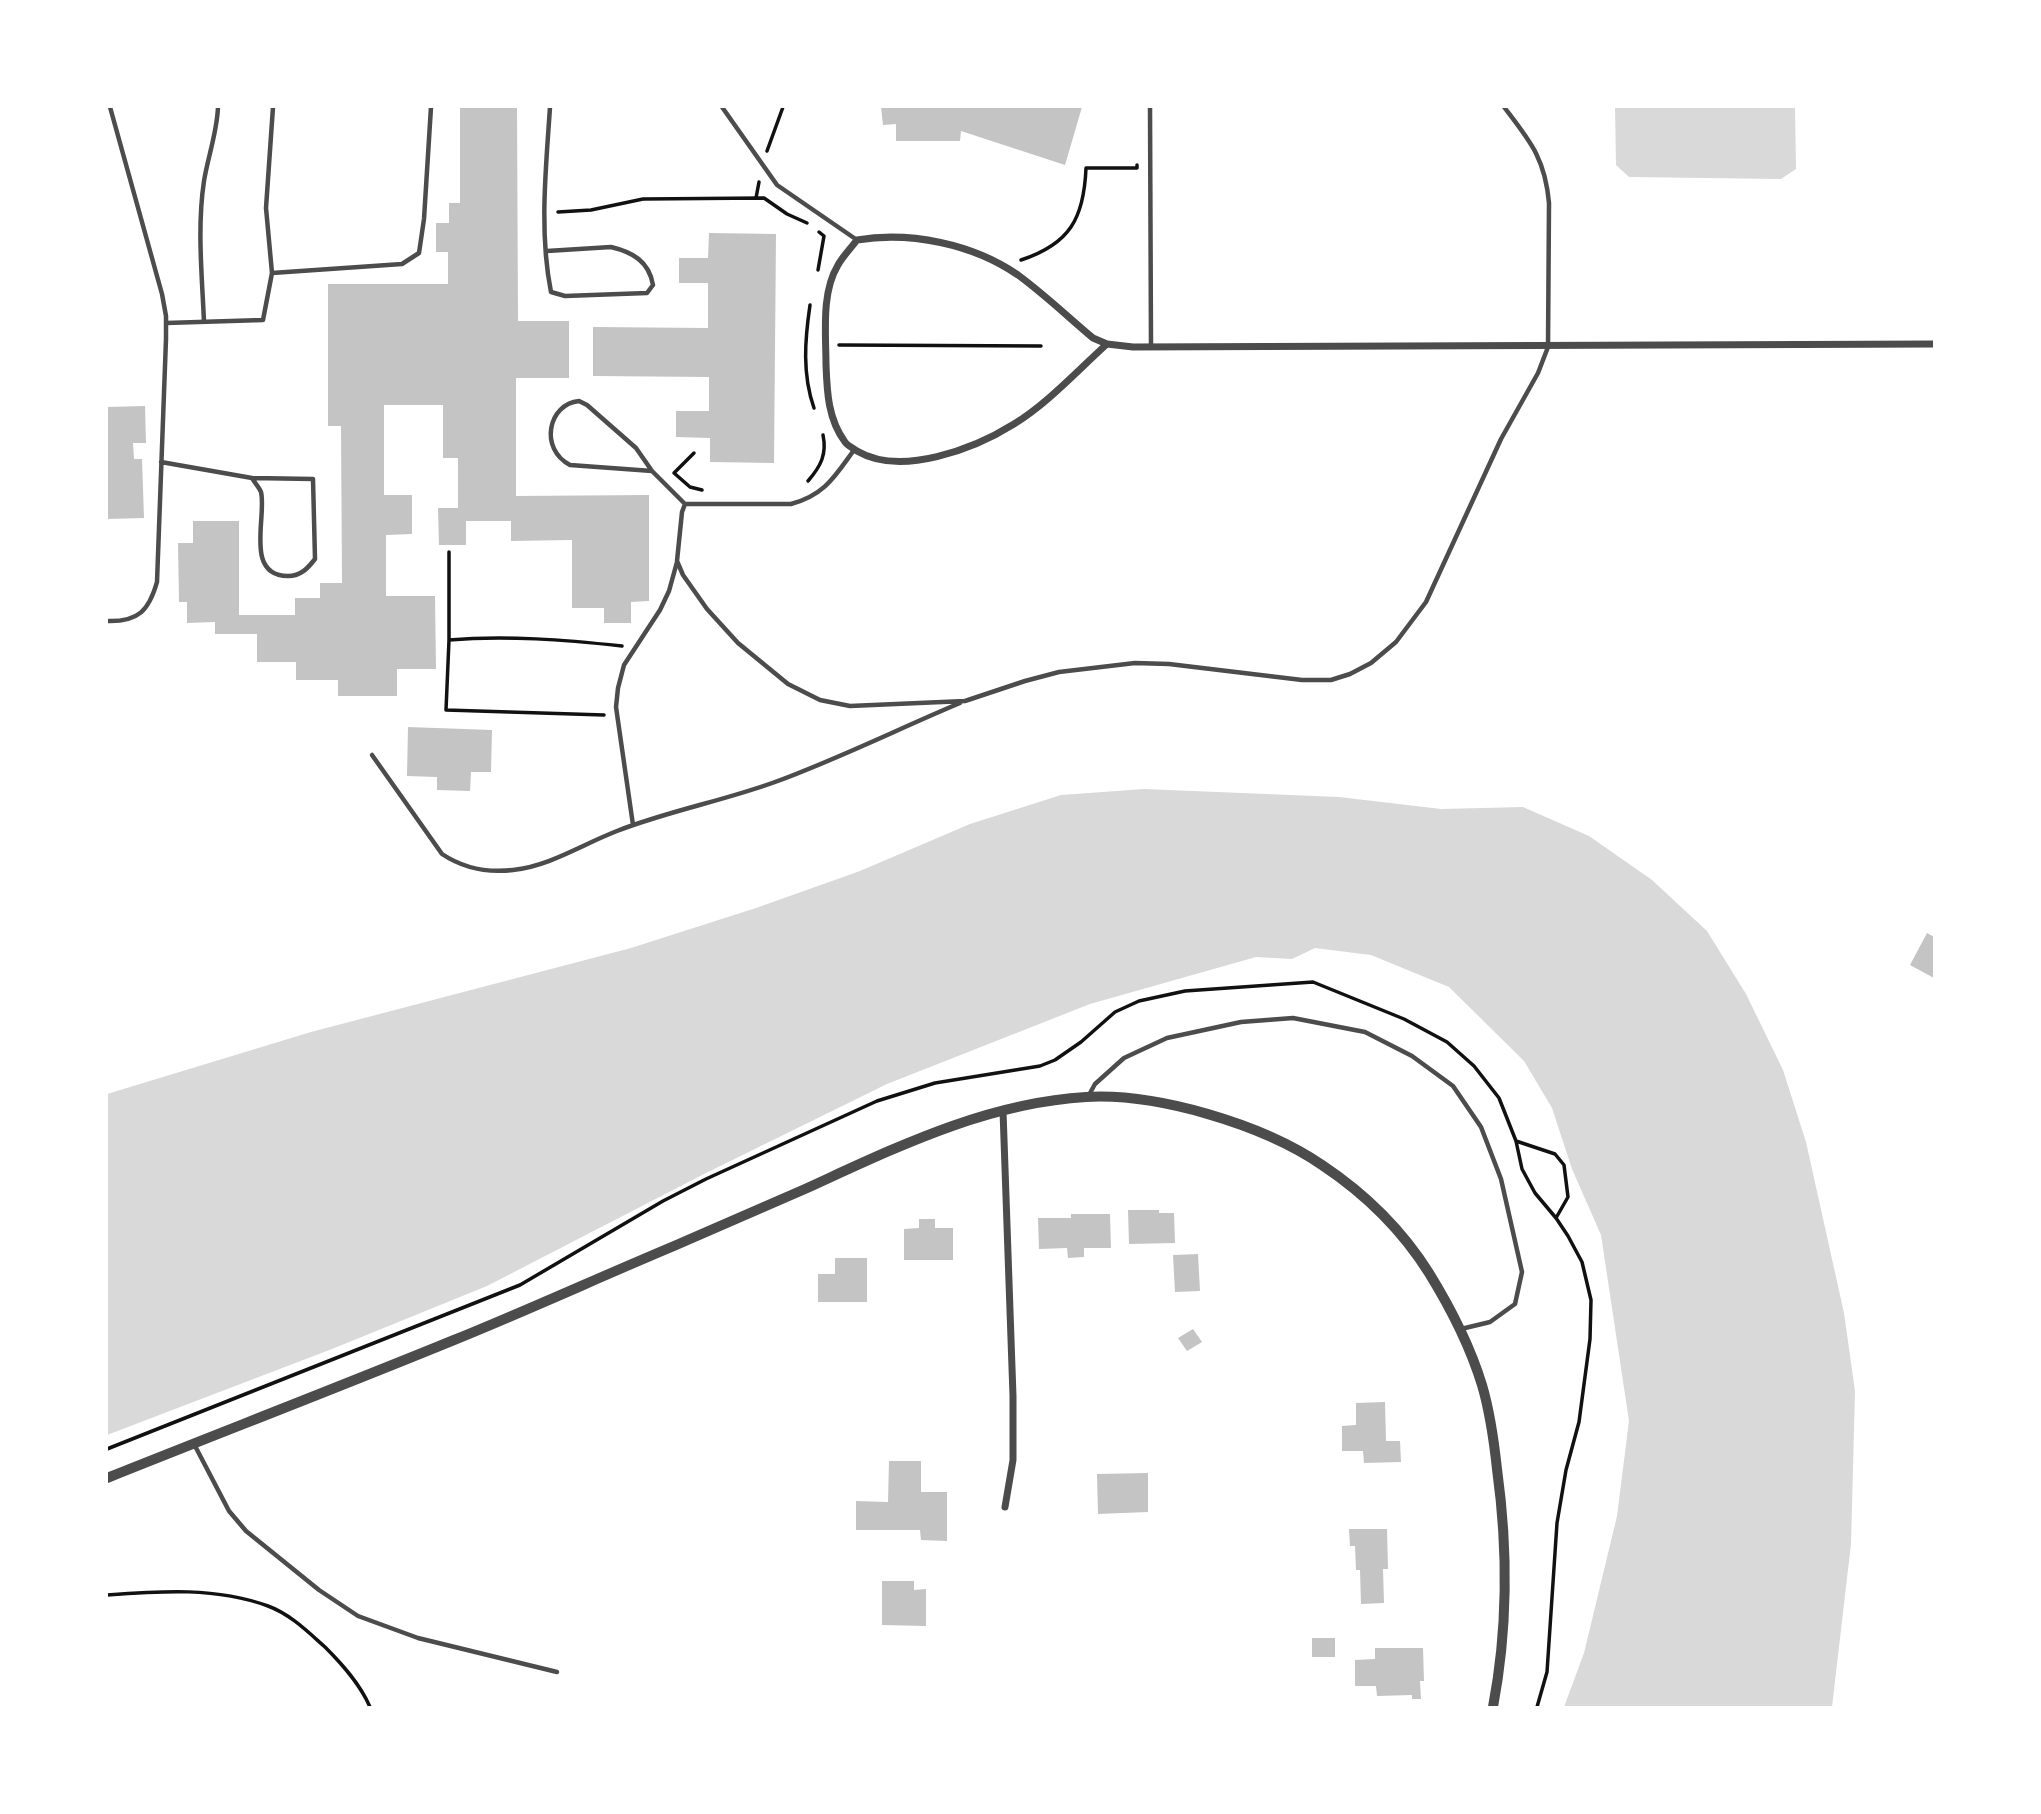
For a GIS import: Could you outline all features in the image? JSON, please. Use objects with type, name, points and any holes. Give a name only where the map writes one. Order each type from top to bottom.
[{"type":"street","points":[[1107,344],[1027,415],[993,437],[931,458],[894,461],[868,457],[854,449],[846,444],[834,424],[827,397],[828,297],[836,267],[857,240],[877,236],[952,246],[986,257],[1016,274],[1093,338],[1107,344],[1151,347],[1934,344]]},
{"type":"street","points":[[107,1478],[457,1339],[903,1144],[959,1123],[1051,1100],[1119,1097],[1156,1101],[1244,1127],[1320,1163],[1372,1206],[1413,1248],[1438,1288],[1460,1329],[1482,1382],[1492,1427],[1503,1510],[1505,1622],[1493,1707]]},
{"type":"street","points":[[1003,1111],[1013,1448],[1004,1507]]},
{"type":"lane","points":[[107,621],[129,619],[151,604],[157,582],[166,323],[162,294],[110,107]]},
{"type":"lane","points":[[204,322],[201,230],[204,181],[217,127],[218,107]]},
{"type":"lane","points":[[166,323],[263,320],[271,273],[267,208],[273,107]]},
{"type":"lane","points":[[271,273],[402,264],[419,253],[424,219],[431,107]]},
{"type":"lane","points":[[547,251],[611,247],[620,249],[634,254],[643,263],[651,275],[653,285],[647,293],[565,296],[551,292],[547,251],[544,195],[551,107]]},
{"type":"lane","points":[[722,107],[777,185],[857,240]]},
{"type":"lane","points":[[1150,107],[1151,347]]},
{"type":"lane","points":[[372,755],[442,854],[454,862],[472,868],[513,870],[534,865],[634,825],[775,782],[849,753],[965,701],[1059,672],[1101,666],[1169,664],[1303,680],[1331,680],[1371,663],[1396,642],[1426,602],[1472,498],[1538,373],[1548,347],[1547,181],[1542,163],[1531,142],[1504,107]]},
{"type":"lane","points":[[652,471],[570,465],[559,460],[551,448],[550,438],[554,420],[561,407],[579,401],[587,405],[636,448],[652,471],[685,504],[778,504],[808,499],[819,493],[833,479],[854,449]]},
{"type":"lane","points":[[161,462],[251,478],[313,480],[315,559],[307,569],[297,575],[276,574],[267,566],[261,555],[261,491],[251,478]]},
{"type":"lane","points":[[634,825],[617,715],[618,688],[624,665],[660,610],[669,590],[677,561],[681,512],[685,504]]},
{"type":"lane","points":[[677,561],[683,575],[707,609],[738,643],[788,684],[820,700],[850,706],[965,701]]},
{"type":"lane","points":[[1088,1097],[1096,1083],[1124,1058],[1167,1038],[1241,1022],[1293,1018],[1365,1032],[1412,1056],[1454,1086],[1482,1127],[1502,1179],[1522,1272],[1515,1304],[1490,1322],[1460,1329]]},
{"type":"lane","points":[[194,1443],[229,1511],[246,1531],[319,1590],[358,1616],[418,1638],[558,1672]]},
{"type":"path","points":[[1016,274],[1021,260],[1052,248],[1074,223],[1081,210],[1086,168],[1137,168],[1137,155]]},
{"type":"path","points":[[545,212],[591,210],[643,199],[764,198],[824,236],[817,272]]},
{"type":"path","points":[[812,295],[805,338],[806,371],[815,412]]},
{"type":"path","points":[[826,345],[1041,346]]},
{"type":"path","points":[[807,482],[817,472],[826,451],[822,431]]},
{"type":"path","points":[[694,453],[674,473],[690,487],[710,493]]},
{"type":"path","points":[[449,552],[446,710],[617,715]]},
{"type":"path","points":[[449,640],[469,638],[583,642],[635,648]]},
{"type":"path","points":[[107,1449],[520,1285],[695,1184],[877,1101],[935,1083],[1040,1066],[1055,1060],[1081,1042],[1115,1012],[1139,1001],[1171,993],[1313,982],[1404,1019],[1447,1041],[1474,1066],[1499,1098],[1516,1141],[1522,1169],[1535,1194],[1556,1218],[1581,1262],[1591,1300],[1590,1339],[1578,1422],[1557,1523],[1548,1662],[1537,1707]]},
{"type":"path","points":[[1516,1141],[1555,1154],[1564,1165],[1568,1197],[1556,1218]]},
{"type":"path","points":[[107,1595],[179,1591],[223,1594],[270,1607],[303,1627],[334,1656],[363,1690],[370,1707]]},
{"type":"shaded area","points":[[1615,107],[1795,107],[1796,169],[1781,179],[1629,177],[1616,165]]},
{"type":"shaded area","points":[[1144,789],[1339,797],[1441,809],[1523,807],[1589,836],[1652,880],[1707,931],[1746,994],[1783,1070],[1806,1142],[1844,1313],[1855,1391],[1851,1544],[1832,1707],[1564,1707],[1584,1653],[1617,1516],[1629,1421],[1601,1235],[1572,1169],[1552,1108],[1524,1061],[1449,987],[1371,955],[1315,948],[1292,959],[1256,957],[1090,1004],[887,1084],[704,1174],[487,1286],[107,1435],[107,1094],[311,1032],[631,948],[860,871],[970,824],[1061,795]]},
{"type":"building","points":[[460,107],[517,107],[518,321],[569,321],[569,378],[516,378],[516,496],[649,495],[649,601],[631,602],[631,623],[604,623],[604,608],[572,608],[572,540],[511,541],[511,521],[466,521],[466,545],[439,545],[438,508],[458,508],[458,458],[443,458],[443,405],[384,405],[384,495],[412,495],[412,534],[386,535],[386,596],[435,596],[436,669],[397,669],[397,696],[338,696],[338,680],[296,680],[296,662],[257,662],[257,634],[215,634],[215,622],[187,623],[187,602],[179,602],[178,543],[193,543],[193,521],[239,521],[239,615],[295,615],[295,598],[320,598],[320,583],[342,583],[341,426],[328,426],[328,284],[448,284],[448,252],[436,252],[436,223],[449,223],[449,203],[460,203]]},
{"type":"building","points":[[881,107],[1082,107],[1065,165],[961,131],[960,141],[896,141],[896,124],[883,125]]},
{"type":"building","points":[[709,233],[776,234],[774,463],[710,462],[710,438],[676,437],[676,411],[709,411],[709,377],[593,376],[593,327],[708,328],[708,283],[679,283],[679,258],[708,258]]},
{"type":"building","points":[[145,406],[146,443],[133,443],[134,459],[142,459],[144,518],[107,519],[107,407]]},
{"type":"building","points":[[408,727],[492,730],[491,772],[471,772],[470,791],[437,790],[437,777],[407,776]]},
{"type":"building","points":[[1927,933],[1934,937],[1934,978],[1910,965]]},
{"type":"building","points":[[1128,1210],[1174,1213],[1175,1243],[1129,1244]]},
{"type":"building","points":[[1071,1214],[1110,1214],[1111,1248],[1084,1248],[1084,1257],[1068,1258],[1067,1248],[1039,1249],[1038,1218],[1071,1218]]},
{"type":"building","points":[[919,1219],[935,1219],[935,1228],[953,1228],[953,1260],[904,1260],[904,1229],[919,1228]]},
{"type":"building","points":[[1198,1254],[1200,1291],[1175,1292],[1173,1255]]},
{"type":"building","points":[[835,1258],[867,1258],[867,1302],[818,1302],[818,1274],[835,1274]]},
{"type":"building","points":[[1193,1329],[1202,1342],[1187,1351],[1178,1338]]},
{"type":"building","points":[[1385,1402],[1386,1441],[1400,1441],[1401,1462],[1364,1463],[1363,1451],[1342,1451],[1342,1426],[1356,1425],[1356,1403]]},
{"type":"building","points":[[889,1461],[921,1461],[921,1492],[947,1492],[947,1541],[921,1540],[920,1530],[856,1530],[856,1501],[888,1502]]},
{"type":"building","points":[[1148,1473],[1148,1512],[1098,1514],[1097,1474]]},
{"type":"building","points":[[1349,1529],[1387,1529],[1388,1569],[1383,1569],[1384,1603],[1361,1604],[1360,1570],[1356,1570],[1355,1546],[1350,1546]]},
{"type":"building","points":[[882,1581],[914,1581],[914,1590],[926,1589],[926,1626],[882,1625]]},
{"type":"building","points":[[1312,1638],[1335,1638],[1335,1657],[1312,1657]]},
{"type":"building","points":[[1375,1648],[1423,1648],[1424,1681],[1420,1681],[1421,1699],[1412,1699],[1412,1695],[1377,1696],[1376,1686],[1355,1686],[1355,1660],[1375,1659]]}]
